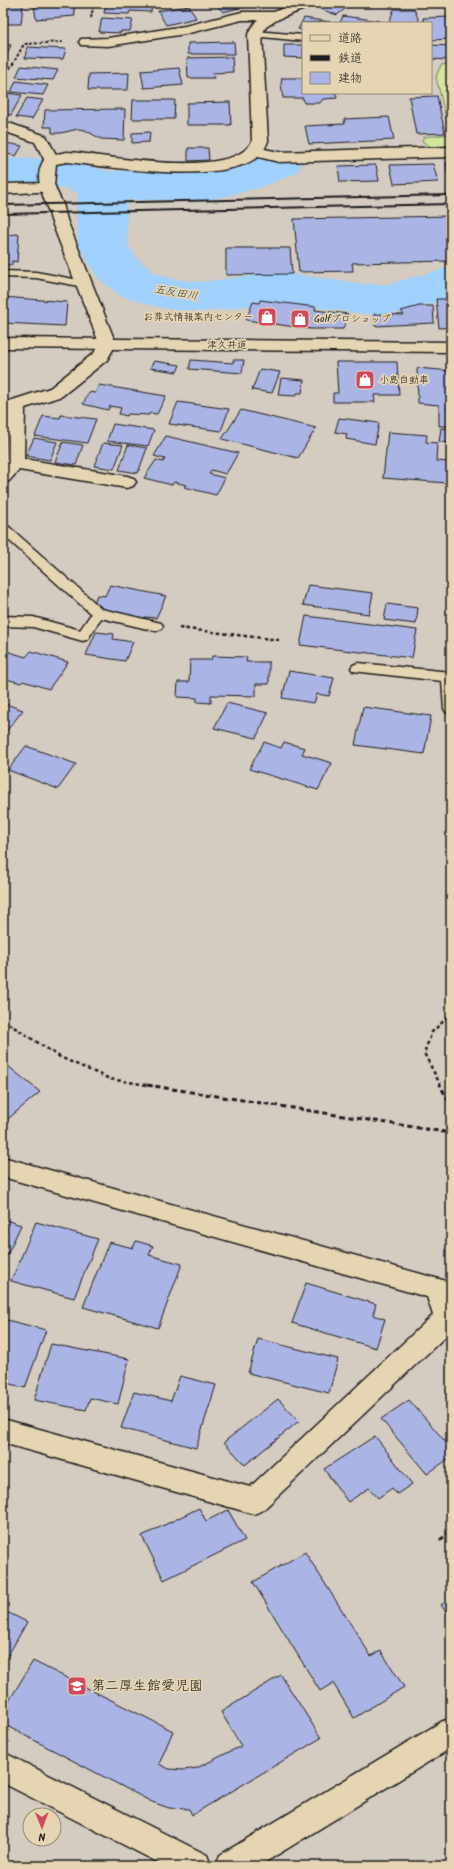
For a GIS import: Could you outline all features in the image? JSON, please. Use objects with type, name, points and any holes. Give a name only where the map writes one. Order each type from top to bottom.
[{"type":"street","points":[[50,162],[67,157],[178,168],[214,168],[249,157],[255,152],[260,141],[255,34],[261,24],[307,3]]},
{"type":"street","points":[[86,42],[108,42],[185,30],[242,16],[276,16]]},
{"type":"street","points":[[3,126],[41,139],[50,162],[47,187],[107,344],[101,356],[56,392],[9,408],[15,463],[3,477]]},
{"type":"street","points":[[255,152],[279,157],[451,152]]},
{"type":"street","points":[[3,189],[47,187]]},
{"type":"street","name":"津久井道","points":[[3,343],[451,347]]},
{"type":"street","points":[[15,463],[127,482]]},
{"type":"street","points":[[3,1167],[437,1290],[447,1318],[254,1501],[3,1431]]},
{"type":"street","points":[[231,1866],[451,1732]]},
{"type":"street","points":[[3,1767],[196,1866]]},
{"type":"lane","points":[[255,34],[302,38]]},
{"type":"lane","points":[[3,274],[36,275],[84,284]]},
{"type":"lane","points":[[3,528],[98,613],[156,626]]},
{"type":"lane","points":[[3,621],[33,622],[83,636],[98,613]]},
{"type":"lane","points":[[358,668],[450,677],[451,709]]},
{"type":"path","points":[[3,77],[13,64],[24,44],[86,42]]},
{"type":"path","points":[[156,626],[279,640]]},
{"type":"path","points":[[3,1020],[60,1057],[110,1079],[451,1133],[450,1104],[424,1053],[432,1032],[451,1014]]},
{"type":"path","points":[[440,1540],[451,1531]]},
{"type":"green space","points":[[451,64],[451,146],[431,147],[422,141],[424,137],[450,134],[436,77],[441,65]]},
{"type":"building","points":[[73,3],[75,16],[36,19],[34,4]]},
{"type":"building","points":[[106,3],[152,3],[151,12],[130,11],[129,14],[104,13]]},
{"type":"building","points":[[215,3],[259,3],[223,12]]},
{"type":"building","points":[[328,3],[340,3],[349,6],[337,15],[320,9]]},
{"type":"building","points":[[3,5],[23,5],[21,24],[3,24]]},
{"type":"building","points":[[189,6],[196,18],[166,25],[158,11]]},
{"type":"building","points":[[394,9],[414,9],[420,22],[389,22]]},
{"type":"building","points":[[343,16],[380,21],[380,22],[340,22]]},
{"type":"building","points":[[451,17],[451,39],[432,40],[432,22],[424,22],[423,18]]},
{"type":"building","points":[[102,18],[133,20],[130,31],[121,31],[121,33],[99,32]]},
{"type":"building","points":[[304,18],[330,22],[302,22],[302,30],[298,29]]},
{"type":"building","points":[[234,42],[235,54],[188,54],[188,43]]},
{"type":"building","points":[[3,44],[11,45],[6,56],[3,56]]},
{"type":"building","points":[[284,45],[302,45],[302,58],[284,57]]},
{"type":"building","points":[[432,45],[451,46],[451,60],[432,59]]},
{"type":"building","points":[[27,47],[66,49],[63,59],[25,58]]},
{"type":"building","points":[[232,57],[233,72],[213,73],[214,78],[188,78],[187,58]]},
{"type":"building","points":[[21,66],[58,70],[53,80],[16,77]]},
{"type":"building","points":[[179,68],[183,85],[144,88],[141,71]]},
{"type":"building","points":[[129,73],[128,90],[88,90],[89,74]]},
{"type":"building","points":[[282,78],[302,78],[302,94],[336,94],[337,98],[323,99],[320,103],[304,103],[303,98],[283,98],[281,84]]},
{"type":"building","points":[[16,81],[48,85],[43,95],[11,92]]},
{"type":"building","points":[[6,93],[22,95],[11,115],[3,114],[3,98]]},
{"type":"building","points":[[437,96],[445,133],[416,134],[409,97]]},
{"type":"building","points":[[27,98],[43,100],[32,119],[16,117]]},
{"type":"building","points":[[133,100],[175,100],[174,119],[132,119]]},
{"type":"building","points":[[230,102],[231,125],[187,125],[187,103]]},
{"type":"building","points":[[125,109],[124,140],[101,139],[85,130],[78,129],[61,133],[52,133],[52,127],[44,127],[45,110]]},
{"type":"building","points":[[389,117],[394,140],[309,144],[305,126],[345,124],[344,119]]},
{"type":"building","points":[[150,132],[149,142],[132,143],[132,133]]},
{"type":"building","points":[[3,139],[8,140],[6,143],[22,146],[16,156],[3,153]]},
{"type":"building","points":[[188,148],[208,148],[209,160],[188,161]]},
{"type":"building","points":[[446,163],[451,163],[451,183],[449,183]]},
{"type":"building","points":[[433,164],[438,182],[394,184],[390,165]]},
{"type":"building","points":[[376,165],[379,181],[340,182],[338,166]]},
{"type":"building","points":[[451,216],[451,261],[352,263],[353,271],[299,272],[294,219]]},
{"type":"building","points":[[19,234],[17,262],[12,261],[12,265],[3,265],[3,235]]},
{"type":"building","points":[[226,248],[290,248],[292,274],[226,275]]},
{"type":"building","points":[[3,297],[67,302],[65,326],[3,323]]},
{"type":"building","points":[[436,299],[451,299],[451,327],[439,328]]},
{"type":"building","points":[[260,300],[316,307],[315,310],[348,314],[343,329],[310,329],[246,320],[253,302],[259,303]]},
{"type":"building","points":[[419,306],[433,306],[434,323],[375,326],[374,314],[404,315],[401,311]]},
{"type":"building","points":[[191,360],[233,363],[233,360],[244,360],[242,373],[189,369]]},
{"type":"building","points":[[154,361],[180,365],[177,372],[150,368]]},
{"type":"building","points":[[336,362],[397,362],[399,395],[374,395],[375,402],[333,402],[333,393],[338,393]]},
{"type":"building","points":[[417,368],[451,371],[451,426],[439,426],[439,405],[418,403]]},
{"type":"building","points":[[260,369],[280,372],[272,393],[252,390]]},
{"type":"building","points":[[281,378],[304,380],[302,393],[297,393],[296,396],[278,395]]},
{"type":"building","points":[[99,385],[166,396],[157,414],[128,414],[127,416],[119,414],[121,408],[110,406],[108,410],[83,404],[89,392],[95,393]]},
{"type":"building","points":[[178,402],[229,409],[221,431],[169,424]]},
{"type":"building","points":[[241,410],[316,428],[298,458],[222,439]]},
{"type":"building","points":[[61,415],[96,419],[87,443],[35,436],[43,416],[60,418]]},
{"type":"building","points":[[339,418],[379,423],[375,444],[346,439],[347,434],[335,432]]},
{"type":"building","points":[[113,424],[154,430],[148,446],[107,441]]},
{"type":"building","points":[[441,428],[451,429],[451,443],[439,442]]},
{"type":"building","points":[[388,432],[427,435],[426,442],[437,443],[436,461],[448,462],[447,483],[383,478]]},
{"type":"building","points":[[166,436],[238,453],[226,474],[211,470],[209,474],[225,478],[216,495],[184,487],[186,485],[174,482],[172,485],[144,478],[156,460],[163,462],[165,459],[154,456]]},
{"type":"building","points":[[34,438],[57,442],[50,460],[26,456]]},
{"type":"building","points":[[63,442],[83,445],[76,465],[55,462]]},
{"type":"building","points":[[103,443],[123,445],[114,469],[94,466]]},
{"type":"building","points":[[128,445],[147,448],[138,473],[119,470]]},
{"type":"building","points":[[110,585],[166,596],[156,618],[145,617],[143,620],[98,612],[93,605],[97,595],[105,596]]},
{"type":"building","points":[[308,585],[373,593],[369,614],[303,605]]},
{"type":"building","points":[[387,604],[418,608],[416,624],[384,620]]},
{"type":"building","points":[[306,616],[417,630],[412,658],[300,645]]},
{"type":"building","points":[[96,632],[114,634],[113,639],[133,642],[125,661],[86,655]]},
{"type":"building","points":[[3,650],[26,657],[31,651],[68,662],[49,689],[23,681],[21,683],[3,678]]},
{"type":"building","points":[[212,656],[247,657],[246,662],[269,662],[269,684],[256,684],[256,696],[211,695],[211,703],[197,702],[197,698],[177,697],[178,682],[189,682],[190,660],[211,660]]},
{"type":"building","points":[[289,671],[334,678],[329,696],[317,694],[314,703],[282,698]]},
{"type":"building","points":[[3,703],[23,710],[5,733],[3,732]]},
{"type":"building","points":[[227,703],[268,713],[256,738],[214,728]]},
{"type":"building","points":[[363,707],[431,716],[424,754],[355,745]]},
{"type":"building","points":[[264,742],[281,748],[284,742],[305,748],[302,754],[332,763],[318,790],[249,769]]},
{"type":"building","points":[[26,746],[76,764],[58,789],[8,770]]},
{"type":"building","points":[[8,1066],[40,1092],[3,1123],[3,1070]]},
{"type":"building","points":[[3,1219],[21,1225],[3,1264]]},
{"type":"building","points":[[36,1222],[98,1239],[74,1298],[11,1281]]},
{"type":"building","points":[[136,1241],[153,1246],[149,1255],[182,1264],[158,1328],[83,1307],[109,1242],[133,1248]]},
{"type":"building","points":[[306,1283],[376,1304],[373,1315],[385,1319],[376,1348],[292,1323]]},
{"type":"building","points":[[3,1319],[46,1330],[25,1388],[3,1382]]},
{"type":"building","points":[[258,1339],[338,1359],[329,1393],[248,1373]]},
{"type":"building","points":[[51,1344],[129,1359],[118,1404],[90,1398],[86,1410],[34,1400]]},
{"type":"building","points":[[180,1376],[216,1385],[196,1448],[121,1428],[134,1392],[171,1401]]},
{"type":"building","points":[[278,1399],[299,1421],[245,1465],[224,1442]]},
{"type":"building","points":[[409,1400],[451,1448],[451,1457],[427,1474],[381,1419]]},
{"type":"building","points":[[375,1436],[412,1484],[397,1494],[392,1488],[378,1498],[369,1488],[348,1502],[324,1469]]},
{"type":"building","points":[[199,1508],[206,1521],[228,1510],[245,1540],[164,1580],[142,1536]]},
{"type":"building","points":[[305,1552],[371,1656],[381,1651],[404,1687],[354,1718],[333,1683],[320,1691],[253,1582]]},
{"type":"building","points":[[451,1598],[451,1619],[441,1605]]},
{"type":"building","points":[[3,1610],[27,1622],[3,1664]]},
{"type":"building","points":[[33,1661],[173,1731],[159,1764],[169,1769],[184,1770],[197,1768],[241,1746],[221,1712],[281,1675],[321,1738],[192,1815],[189,1809],[169,1808],[152,1802],[3,1724],[3,1711]]},
{"type":"waterway","points":[[104,186],[211,185],[242,178],[279,163]]},
{"type":"waterway","name":"五反田川","points":[[3,172],[66,173],[104,186]]},
{"type":"waterway","name":"五反田川","points":[[104,186],[100,206],[103,244],[116,267],[137,284],[169,294],[202,297],[277,287],[365,299],[390,300],[451,282]]},
{"type":"railway","points":[[3,205],[451,195]]},
{"type":"railway","points":[[3,214],[451,204]]},
{"type":"place","name":"お葬式情報案内センター","points":[[267,317]]},
{"type":"place","name":"Golfプロショップ","points":[[300,319]]},
{"type":"place","name":"小島自動車","points":[[365,380]]},
{"type":"place","name":"第二厚生館愛児園","points":[[77,1686]]}]
